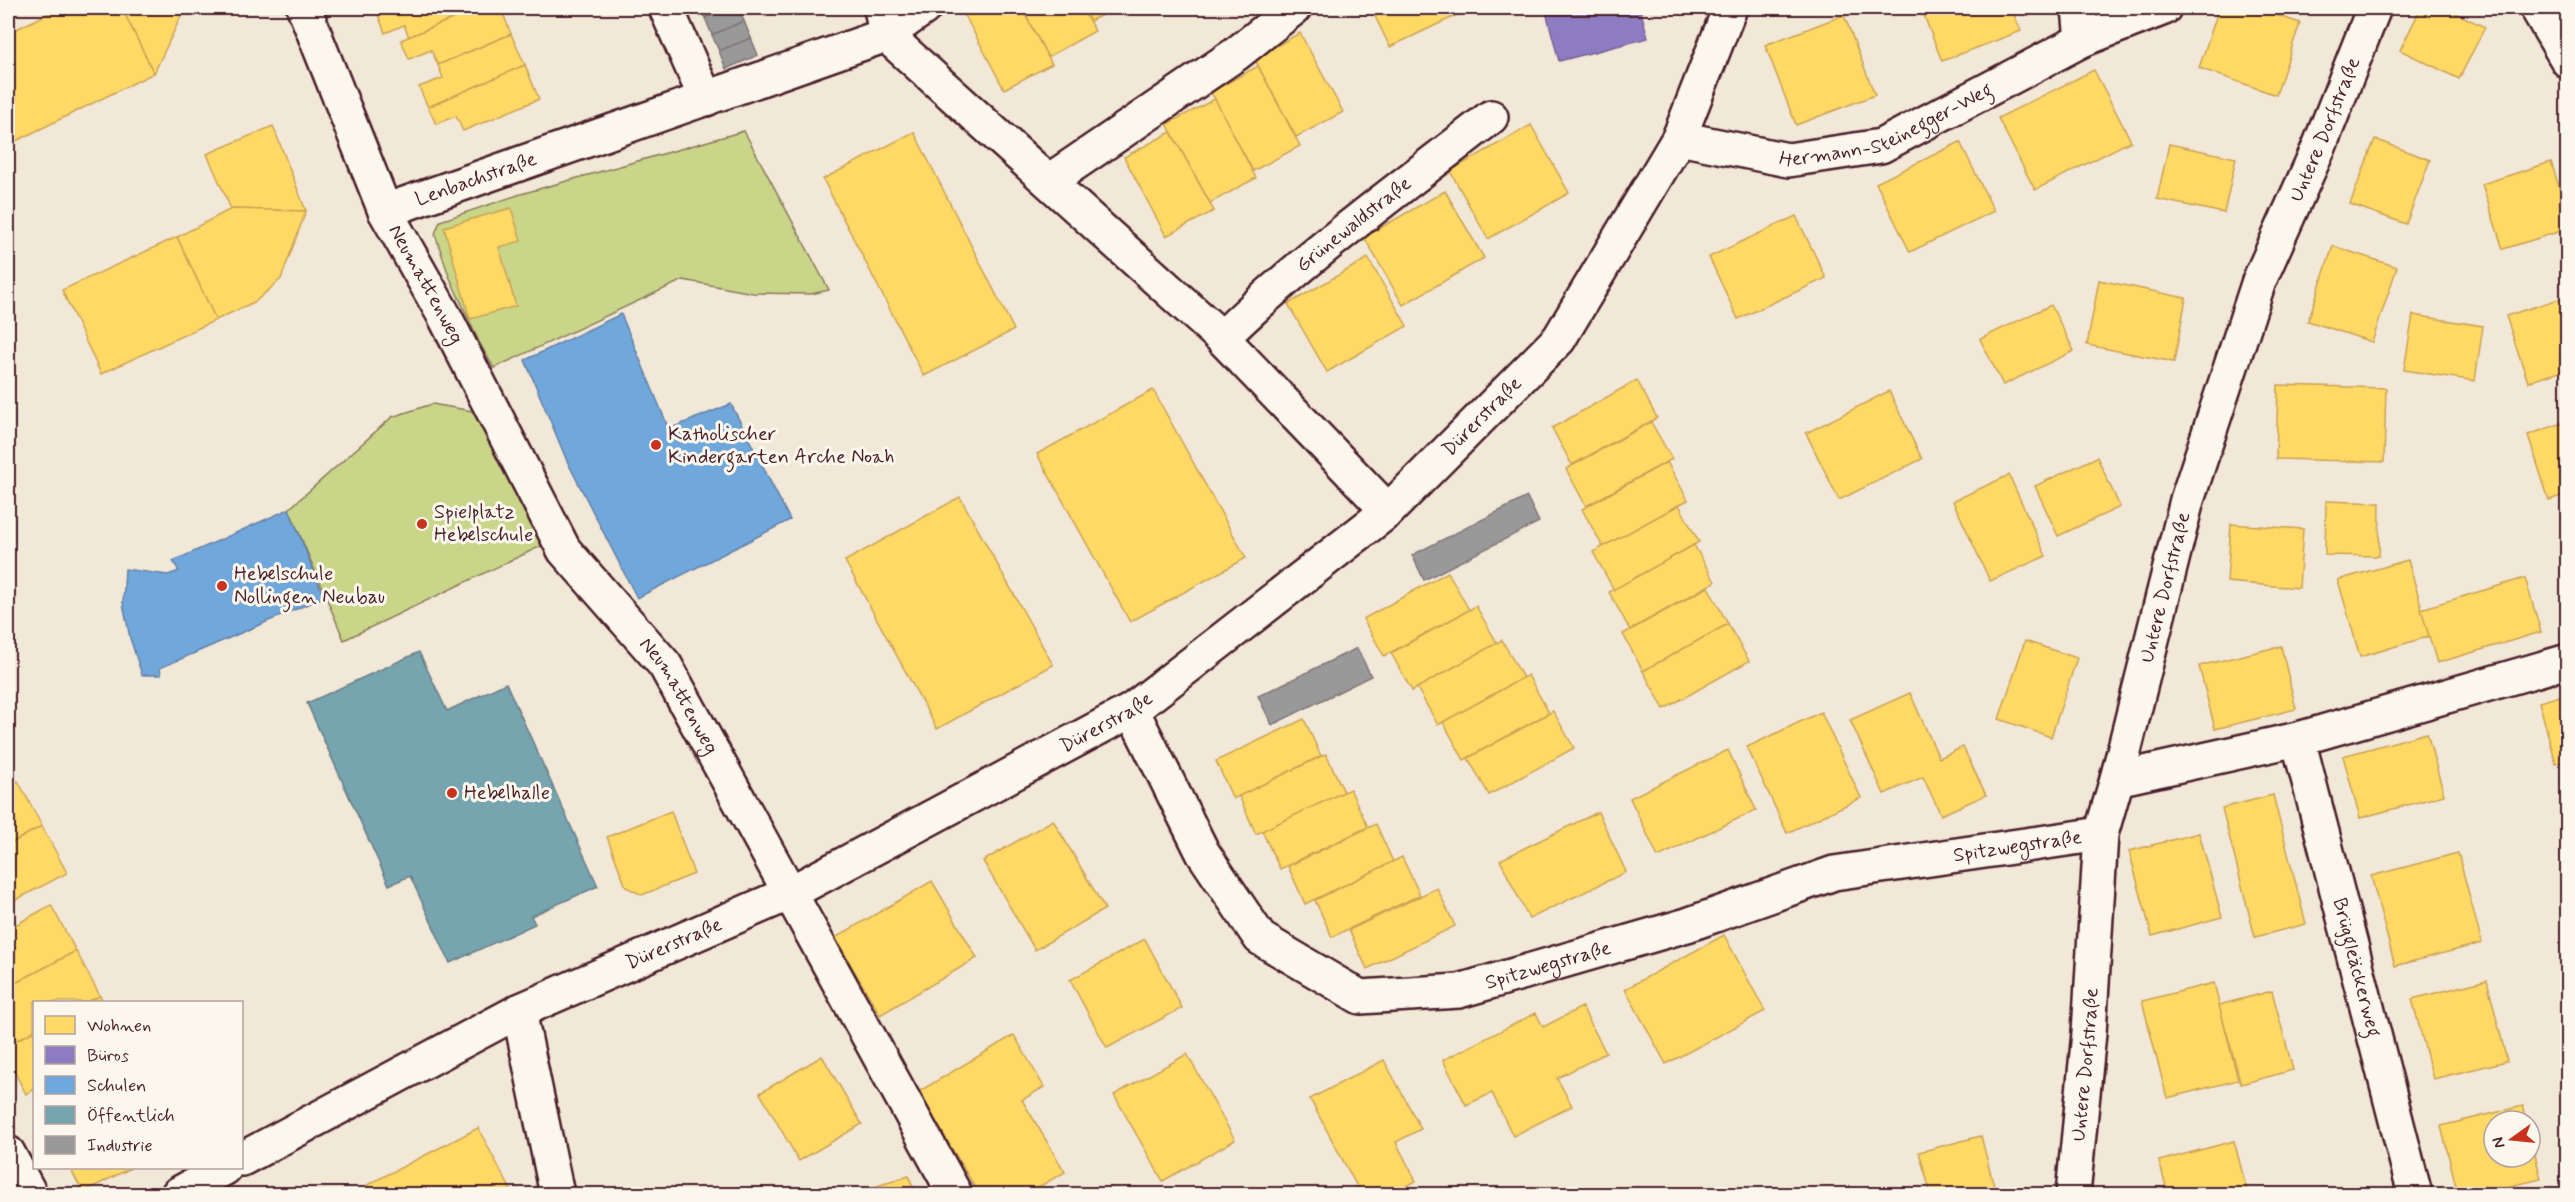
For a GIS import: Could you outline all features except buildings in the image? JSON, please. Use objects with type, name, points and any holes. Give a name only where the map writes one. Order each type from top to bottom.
[{"type":"street","points":[[304,8],[385,211]]},
{"type":"street","points":[[666,8],[706,99]]},
{"type":"street","name":"Lenbachstraße","points":[[385,211],[706,99],[884,21],[924,8]]},
{"type":"street","points":[[1049,181],[1236,54],[1294,8]]},
{"type":"street","name":"Dürerstraße","points":[[243,1158],[519,1011],[790,894],[1132,710],[1388,511],[1559,339],[1679,138],[1730,8]]},
{"type":"street","points":[[2079,8],[2082,40]]},
{"type":"street","name":"Hermann-Steinegger-Weg","points":[[1679,138],[1788,160],[1881,146],[2082,40],[2164,8]]},
{"type":"street","name":"Untere Dorfstraße","points":[[2073,1194],[2089,1033],[2101,834],[2187,500],[2248,314],[2259,281],[2319,147],[2374,8]]},
{"type":"street","points":[[2537,8],[2568,61]]},
{"type":"street","points":[[884,21],[1049,181],[1221,338],[1388,511]]},
{"type":"street","name":"Grünewaldstraße","points":[[1221,338],[1252,308],[1343,233],[1491,117]]},
{"type":"street","name":"Neumattenweg","points":[[385,211],[445,317],[564,550],[665,665],[955,1194]]},
{"type":"street","points":[[2117,779],[2298,738],[2568,661]]},
{"type":"street","name":"Spitzwegstraße","points":[[1132,710],[1203,853],[1260,938],[1360,997],[1459,991],[1687,925],[1834,873],[2101,834]]},
{"type":"street","name":"Brüggleäckerweg","points":[[2298,738],[2415,1194]]},
{"type":"street","points":[[519,1011],[557,1194]]},
{"type":"street","points":[[8,1153],[30,1194]]},
{"type":"street","points":[[178,1194],[222,1169]]},
{"type":"green space","points":[[744,131],[829,290],[811,294],[753,293],[683,280],[494,368],[479,342],[449,276],[435,234],[440,221],[521,194]]},
{"type":"green space","name":"Spielplatz Hebelschule","points":[[432,404],[478,412],[558,538],[344,640],[289,509],[392,417]]},
{"type":"place","name":"Katholischer Kindergarten Arche Noah","points":[[656,445]]},
{"type":"place","name":"Spielplatz Hebelschule","points":[[422,524]]},
{"type":"place","name":"Hebelschule Nollingen Neubau","points":[[222,586]]},
{"type":"place","name":"Hebelhalle","points":[[452,793]]}]
